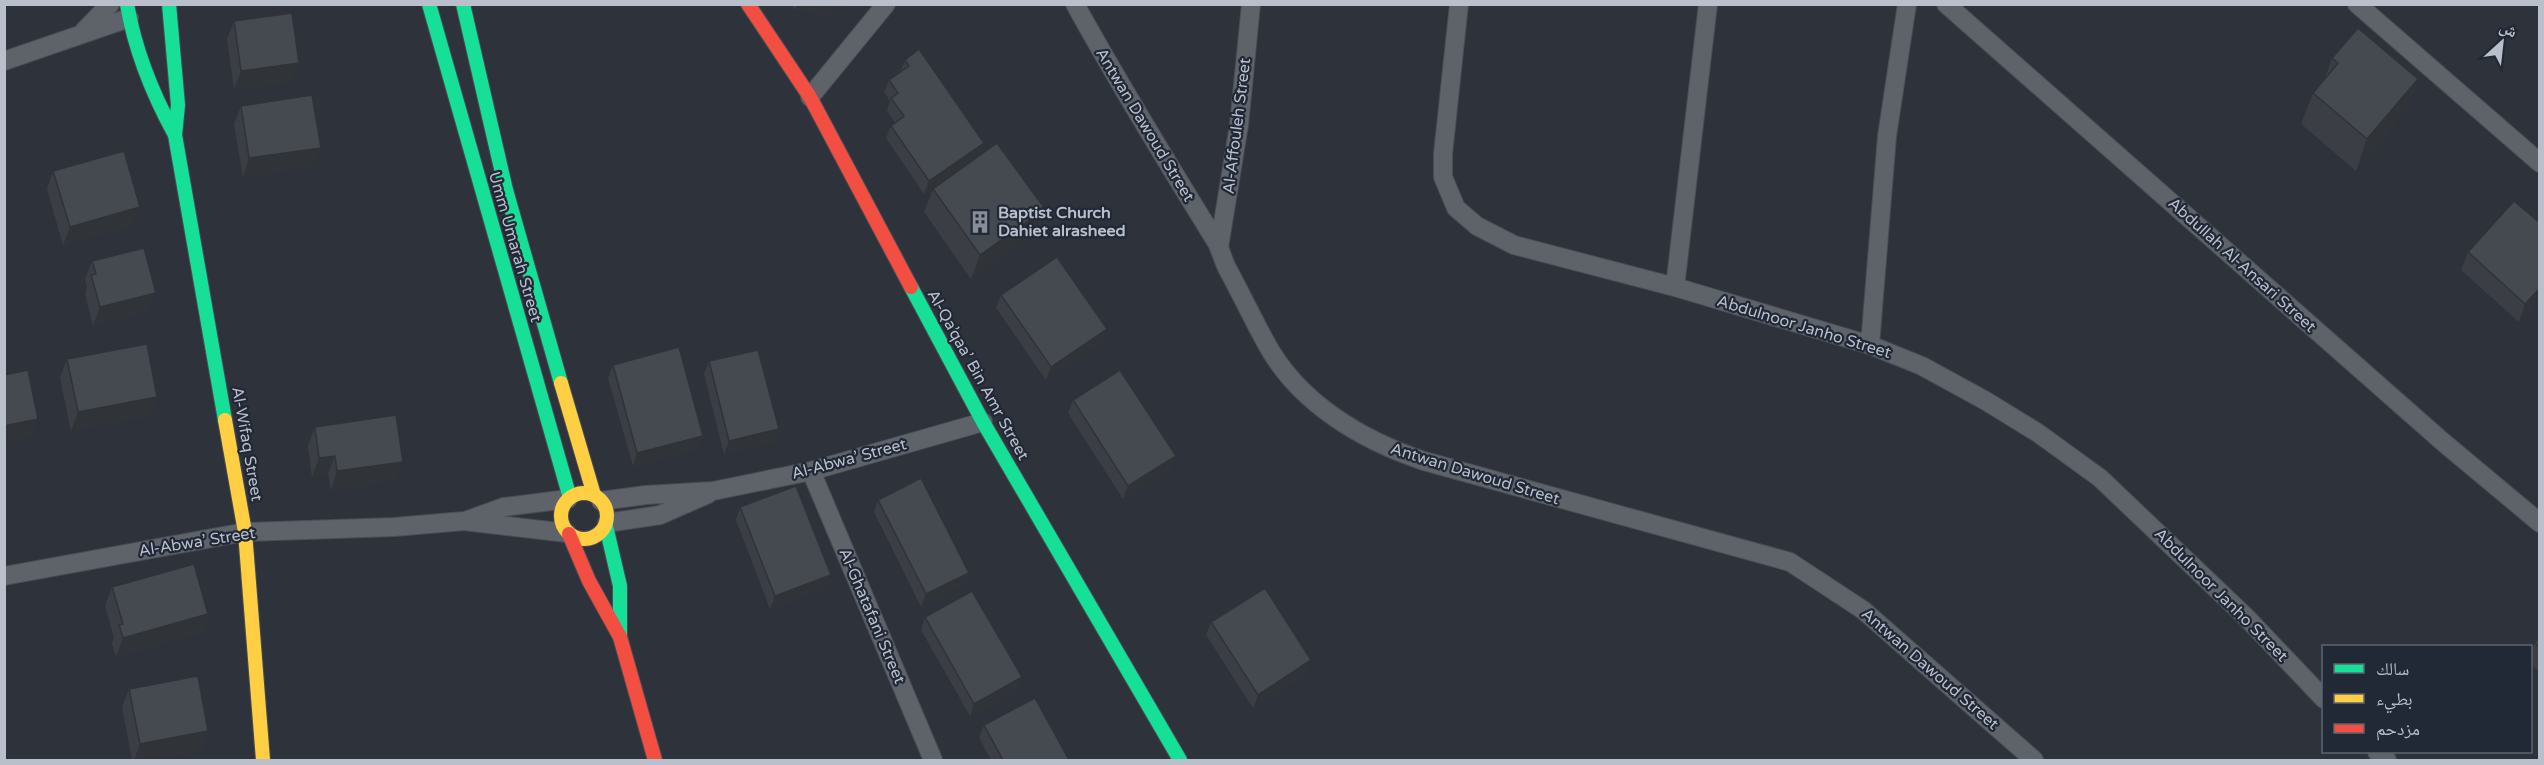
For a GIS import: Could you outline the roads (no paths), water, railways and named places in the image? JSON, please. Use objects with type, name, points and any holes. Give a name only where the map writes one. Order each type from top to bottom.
[{"type":"street","points":[[83,32],[110,4]]},
{"type":"street","name":"Umm Umarah Street","points":[[429,4],[569,499]]},
{"type":"street","name":"Umm Umarah Street","points":[[463,4],[479,85],[510,212],[597,498]]},
{"type":"street","name":"Al-Qa’qaa’ Bin Amr Street","points":[[748,4],[810,97],[983,422],[1180,760]]},
{"type":"street","points":[[810,97],[886,4]]},
{"type":"street","name":"Antwan Dawoud Street","points":[[1075,4],[1219,247],[1226,266],[1266,343],[1282,368],[1331,416],[1390,450],[1434,464],[1790,562],[1863,610],[2034,760]]},
{"type":"street","name":"Al-Affouleh Street","points":[[1219,247],[1239,125],[1251,4]]},
{"type":"street","name":"Abdulnoor Janho Street","points":[[1459,4],[1443,154],[1443,177],[1456,208],[1477,226],[1514,245],[1675,287],[1870,345],[1922,366],[1986,401],[2038,433],[2100,478],[2221,593],[2322,697]]},
{"type":"street","points":[[1675,287],[1708,4]]},
{"type":"street","points":[[1870,345],[1887,136],[1907,4]]},
{"type":"street","name":"Abdullah Al-Ansari Street","points":[[1946,4],[2442,442],[2540,524]]},
{"type":"street","points":[[2357,4],[2540,163]]},
{"type":"street","name":"Al-Wifaq Street","points":[[168,6],[178,105],[176,135],[246,532],[263,760]]},
{"type":"street","points":[[4,61],[132,12]]},
{"type":"street","name":"Al-Wifaq Street","points":[[132,12],[136,48],[151,92],[176,135]]},
{"type":"street","points":[[490,218],[510,212]]},
{"type":"street","name":"Al-Abwa’ Street","points":[[597,498],[713,491],[811,471],[983,422]]},
{"type":"street","name":"Al-Ghatafani Street","points":[[811,471],[933,760]]},
{"type":"street","name":"Al-Abwa’ Street","points":[[606,524],[660,515],[713,491]]},
{"type":"street","points":[[620,637],[620,586],[606,524],[607,511],[597,498],[581,493],[569,499],[562,510],[561,522],[589,581],[620,637],[655,760]]},
{"type":"street","name":"Al-Abwa’ Street","points":[[464,521],[504,507],[569,499]]},
{"type":"street","name":"Al-Abwa’ Street","points":[[4,576],[246,532],[394,527],[464,521],[568,533]]},
{"type":"street","points":[[568,533],[579,539],[590,539],[599,534],[606,524]]},
{"type":"place","name":"Baptist Church Dahiet alrasheed","points":[[980,222]]}]
